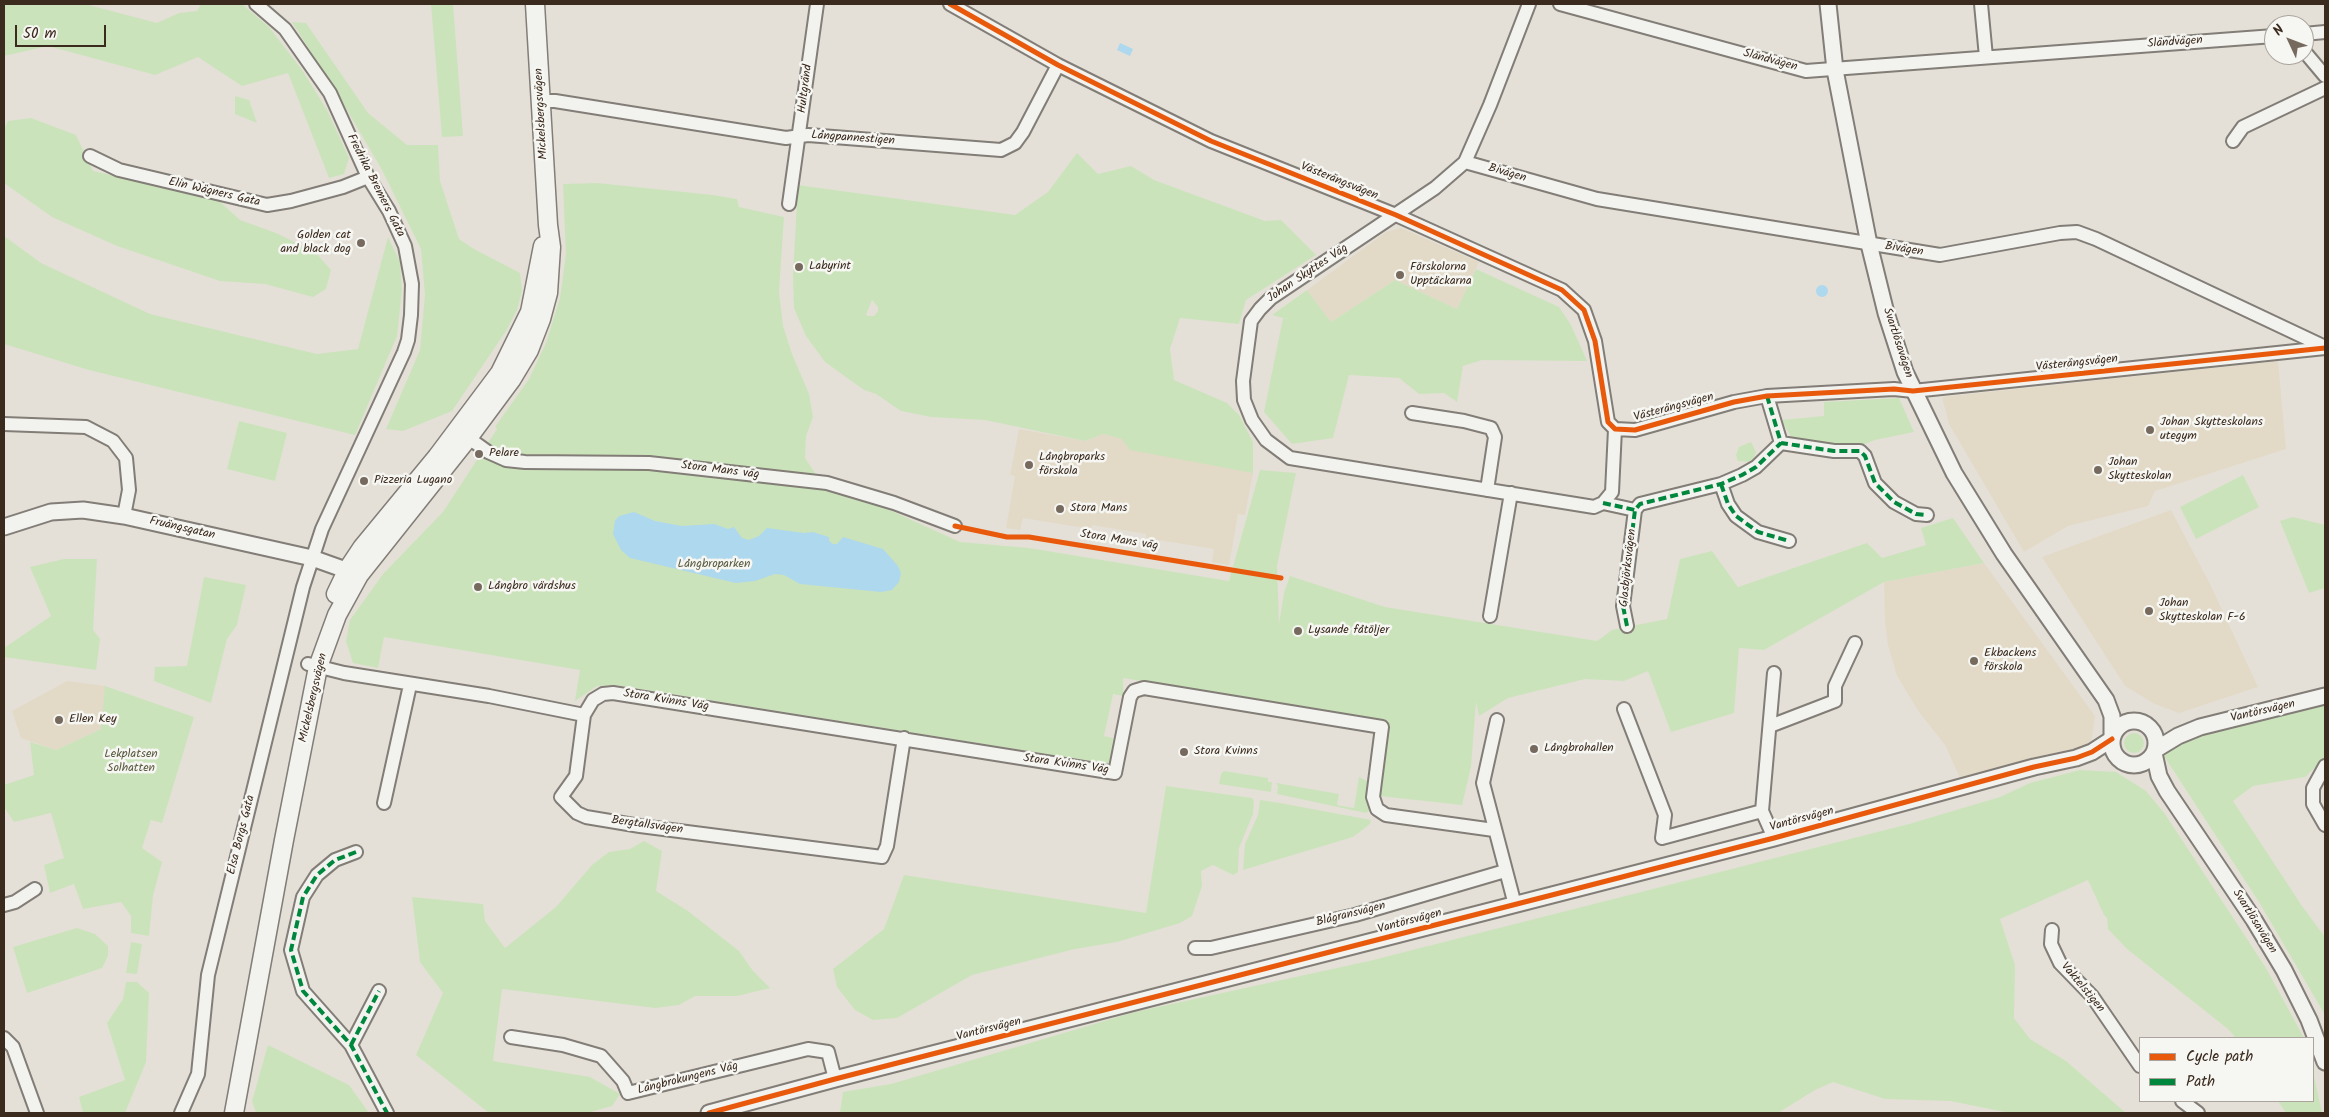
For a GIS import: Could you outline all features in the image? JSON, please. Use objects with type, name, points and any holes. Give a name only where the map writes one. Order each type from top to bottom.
[{"type":"main road","name":"Mickelsbergsvägen","points":[[221,1113],[313,666],[327,612],[353,572],[362,548],[511,380],[529,350],[541,319],[551,275],[551,247],[548,225],[535,4]]},
{"type":"main road","name":"Mickelsbergsvägen","points":[[234,1113],[284,840],[313,666]]},
{"type":"street","name":"Fredrika Bremers Gata","points":[[256,4],[285,29],[330,93],[368,177],[390,211],[405,246],[412,284],[408,340],[336,497],[312,558]]},
{"type":"street","name":"Hultgränd","points":[[789,204],[800,137],[817,4]]},
{"type":"street","name":"Västerängsvägen","points":[[950,4],[1058,64],[1211,141],[1396,215],[1562,290],[1584,310],[1595,341],[1608,422],[1615,429],[1636,430],[1734,402],[1767,396],[1894,389],[1913,391],[2325,348]]},
{"type":"street","name":"Johan Skyttes Väg","points":[[1529,4],[1490,105],[1465,162],[1435,188],[1270,298],[1251,321],[1244,381],[1244,400],[1252,420],[1266,440],[1290,458],[1594,507],[1603,503]]},
{"type":"street","name":"Sländvägen","points":[[1560,4],[1806,71],[2264,37]]},
{"type":"street","name":"Svartlösavägen","points":[[1828,4],[1835,70],[1869,244],[1889,321],[1913,391],[1959,481],[2004,554],[2101,693],[2112,716],[2112,737]]},
{"type":"street","points":[[1980,4],[1986,57]]},
{"type":"street","points":[[2314,63],[2325,76]]},
{"type":"street","name":"Långpannestigen","points":[[541,101],[556,101],[786,138],[808,135],[1001,150],[1015,143],[1023,132],[1058,64]]},
{"type":"street","points":[[2232,141],[2243,127],[2325,88]]},
{"type":"street","name":"Elin Wägners Gata","points":[[90,156],[119,170],[267,205],[334,190],[368,177]]},
{"type":"street","name":"Bivägen","points":[[1465,162],[1597,199],[1940,255],[2060,233],[2077,232],[2096,239],[2325,348]]},
{"type":"street","points":[[1767,396],[1781,443]]},
{"type":"street","points":[[1412,413],[1483,424],[1491,428],[1495,437],[1487,490]]},
{"type":"street","points":[[4,424],[86,427],[113,441],[126,458],[128,490],[124,516]]},
{"type":"street","points":[[1615,429],[1612,492],[1603,503],[1635,510],[1640,504],[1721,484],[1742,476],[1756,467],[1781,443]]},
{"type":"street","name":"Stora Mans väg","points":[[463,434],[488,452],[506,460],[525,462],[649,462],[828,483],[894,503],[955,526]]},
{"type":"street","points":[[1781,443],[1834,451],[1860,451],[1865,456],[1875,483],[1894,502],[1916,514],[1927,515]]},
{"type":"street","points":[[1721,484],[1728,504],[1736,516],[1758,532],[1789,541]]},
{"type":"street","points":[[1490,616],[1511,493]]},
{"type":"street","name":"Fruängsgatan","points":[[4,527],[51,512],[83,510],[124,516],[312,558],[353,572]]},
{"type":"street","name":"Glasbjörksvägen","points":[[1627,626],[1623,606],[1635,510]]},
{"type":"street","name":"Elsa Borgs Gata","points":[[181,1113],[198,1074],[208,974],[312,558]]},
{"type":"street","points":[[1770,726],[1836,701],[1835,686],[1855,643]]},
{"type":"street","points":[[313,666],[410,685],[489,696],[584,715]]},
{"type":"street","points":[[1774,673],[1762,810],[1774,838]]},
{"type":"street","points":[[384,803],[410,685]]},
{"type":"street","name":"Stora Kvinns Väg","points":[[584,715],[593,700],[603,694],[613,693],[1115,773],[1130,697],[1134,691],[1144,688],[1382,727],[1373,797],[1377,809],[1386,815],[1494,830]]},
{"type":"street","name":"Svartlösavägen","points":[[2101,693],[2120,711],[2145,724]]},
{"type":"street","name":"Vantörsvägen","points":[[2155,752],[2178,736],[2200,727],[2325,696]]},
{"type":"street","points":[[1624,709],[1664,815],[1662,838],[1762,810]]},
{"type":"street","name":"Bergtallsvägen","points":[[584,715],[576,776],[561,797],[577,813],[586,817],[640,826],[882,857],[886,846],[904,738]]},
{"type":"street","points":[[1497,720],[1483,783],[1515,905]]},
{"type":"street","points":[[2128,721],[2145,724],[2156,738],[2155,752],[2144,762],[2126,763],[2113,751],[2112,737],[2121,724],[2128,721]]},
{"type":"street","name":"Vantörsvägen","points":[[2145,724],[2160,729],[2200,727]]},
{"type":"street","name":"Vantörsvägen","points":[[709,1113],[1774,838],[2034,767],[2076,758],[2092,752],[2112,737]]},
{"type":"street","name":"Svartlösavägen","points":[[2155,752],[2159,776],[2167,791],[2254,920],[2279,962],[2309,1020],[2325,1062]]},
{"type":"street","name":"Vantörsvägen","points":[[2076,758],[2103,758],[2126,763]]},
{"type":"street","name":"Svartlösavägen","points":[[2126,763],[2146,772],[2167,791]]},
{"type":"street","points":[[2325,766],[2313,788],[2313,804],[2325,825]]},
{"type":"street","points":[[356,852],[335,860],[317,875],[303,897],[291,950],[303,991],[351,1046],[386,1113]]},
{"type":"street","name":"Blågransvägen","points":[[1195,948],[1211,948],[1355,915],[1505,871]]},
{"type":"street","points":[[4,905],[15,902],[35,889]]},
{"type":"street","name":"Vaktelstigen","points":[[2052,930],[2051,944],[2060,963],[2092,996],[2139,1065]]},
{"type":"street","points":[[351,1046],[379,991]]},
{"type":"street","name":"Långbrokungens Väg","points":[[510,1037],[564,1045],[602,1056],[622,1082],[628,1094],[808,1049],[828,1052],[835,1079]]},
{"type":"street","points":[[4,1038],[13,1047],[37,1113]]},
{"type":"street","points":[[2183,1102],[2198,1113]]},
{"type":"shaded area","name":"Förskolorna Upptäckarna","points":[[1401,228],[1479,262],[1457,309],[1395,280],[1331,322],[1307,290],[1386,232]]},
{"type":"shaded area","name":"Johan Skytteskolan","points":[[2278,361],[2286,449],[2155,491],[2148,506],[2068,526],[2024,552],[1949,424],[1942,397]]},
{"type":"shaded area","points":[[1019,429],[1085,441],[1103,434],[1253,473],[1245,515],[1238,514],[1229,565],[1212,562],[1214,549],[1146,538],[1146,534],[1092,525],[1091,529],[1023,518],[1020,530],[1006,528],[1015,476],[1010,475]]},
{"type":"shaded area","name":"Johan Skytteskolan F-6","points":[[2171,510],[2209,582],[2258,687],[2179,713],[2155,704],[2125,686],[2042,557]]},
{"type":"shaded area","name":"Ekbackens förskola","points":[[1984,563],[2095,716],[2091,746],[2035,757],[1960,778],[1945,745],[1919,712],[1897,676],[1888,645],[1884,582]]},
{"type":"shaded area","name":"Ellen Key","points":[[67,681],[105,686],[106,693],[101,729],[56,750],[21,738],[12,711]]},
{"type":"green space","points":[[4,4],[85,4],[157,23],[179,13],[197,11],[201,4],[242,4],[269,27],[302,70],[327,110],[349,158],[344,174],[329,178],[288,73],[242,86],[198,57],[155,75],[48,46],[4,56]]},
{"type":"green space","points":[[431,4],[453,4],[463,136],[442,137]]},
{"type":"green space","points":[[292,22],[306,23],[368,113],[407,145],[438,145],[440,181],[459,239],[520,273],[522,291],[517,310],[506,331],[452,411],[403,431],[386,429],[420,350],[425,295],[421,249],[382,170]]},
{"type":"green space","points":[[235,96],[249,100],[257,123],[235,114]]},
{"type":"green space","points":[[31,118],[76,135],[93,171],[217,199],[240,220],[276,233],[316,253],[331,270],[326,289],[313,297],[265,284],[220,281],[117,246],[52,217],[4,183],[4,129],[8,121]]},
{"type":"green space","points":[[1077,153],[1098,174],[1131,166],[1154,180],[1265,221],[1281,220],[1316,255],[1246,300],[1239,324],[1180,318],[1170,349],[1174,380],[1227,403],[1239,415],[1253,442],[1253,473],[1130,450],[1122,439],[1103,434],[1085,441],[985,420],[931,417],[901,411],[876,394],[864,390],[825,362],[806,336],[794,308],[793,275],[798,185],[1015,215],[1048,192]],"holes":[[[872,300],[878,307],[878,311],[874,316],[866,315]]]},
{"type":"green space","name":"Långbroparken","points":[[597,183],[737,199],[739,207],[784,217],[779,292],[783,326],[792,354],[809,394],[813,417],[806,436],[805,458],[825,488],[874,503],[960,542],[1029,548],[1229,581],[1260,470],[1296,473],[1277,566],[1279,624],[1284,593],[1290,576],[1385,607],[1597,641],[1612,630],[1667,619],[1680,559],[1712,551],[1738,587],[1867,543],[1882,558],[1926,545],[1921,528],[1953,518],[1984,563],[1884,582],[1764,650],[1739,648],[1734,713],[1671,732],[1648,671],[1624,681],[1585,679],[1508,698],[1479,716],[1476,702],[1471,767],[1462,805],[1379,796],[1389,732],[1386,724],[1373,719],[1123,678],[1123,696],[1113,694],[1104,736],[1113,738],[1109,764],[615,685],[597,686],[575,701],[580,670],[384,637],[378,668],[353,663],[346,641],[350,620],[383,574],[443,512],[497,429],[495,427],[529,379],[546,343],[560,298],[566,254],[563,184]]},
{"type":"green space","points":[[4,236],[41,263],[150,314],[317,354],[358,349],[388,237],[400,262],[402,290],[397,336],[355,435],[89,370],[4,344]]},
{"type":"green space","points":[[1476,269],[1559,307],[1571,325],[1587,361],[1482,360],[1463,366],[1457,402],[1444,393],[1419,394],[1399,378],[1349,375],[1333,438],[1292,444],[1264,412],[1283,318],[1272,315],[1307,290],[1331,322],[1395,280],[1457,309]]},
{"type":"green space","points":[[1899,398],[1914,432],[1875,440],[1855,448],[1792,438],[1781,420],[1824,416],[1824,402]]},
{"type":"green space","points":[[239,421],[287,433],[275,481],[227,469]]},
{"type":"green space","points":[[1751,442],[1756,452],[1754,458],[1749,462],[1738,461],[1736,455],[1739,447]]},
{"type":"green space","points":[[2243,475],[2259,507],[2196,539],[2180,507]]},
{"type":"green space","points":[[2293,517],[2325,525],[2325,588],[2309,593],[2280,521]]},
{"type":"green space","points":[[64,559],[97,559],[93,630],[100,639],[96,670],[4,657],[4,648],[51,616],[30,567]]},
{"type":"green space","points":[[204,577],[246,585],[237,625],[227,639],[211,703],[154,681],[155,667],[187,666]]},
{"type":"green space","name":"Lekplatsen Solhatten","points":[[105,686],[194,717],[162,823],[151,820],[142,848],[162,862],[153,896],[149,936],[131,933],[131,916],[121,902],[83,909],[74,884],[50,893],[44,865],[64,858],[51,813],[14,822],[4,807],[4,785],[34,775],[30,742],[56,750],[101,729]]},
{"type":"green space","points":[[2325,702],[2325,758],[2305,777],[2253,786],[2233,801],[2302,906],[2325,937],[2325,1015],[2259,902],[2164,756],[2177,742],[2202,732]]},
{"type":"green space","points":[[2130,733],[2138,733],[2144,739],[2144,747],[2138,753],[2130,753],[2124,747],[2124,739]]},
{"type":"green space","points":[[2080,770],[2116,772],[2146,791],[2165,814],[2266,968],[2303,1037],[2235,1037],[2228,1029],[2127,949],[2108,929],[2107,918],[2088,880],[2000,919],[2015,965],[2014,1018],[2030,1039],[2066,1061],[2126,1113],[2010,1113],[1950,1101],[1885,1099],[1833,1082],[1815,1090],[1778,1113],[840,1113],[843,1092],[891,1084],[1135,1012],[1369,961],[1909,824],[2000,797],[2030,783]]},
{"type":"green space","points":[[1224,771],[1268,778],[1268,782],[1272,782],[1271,792],[1219,784],[1221,774]]},
{"type":"green space","points":[[1359,777],[1369,782],[1368,799],[1371,809],[1366,813],[1277,794],[1278,786],[1276,783],[1339,794],[1337,805],[1354,808]]},
{"type":"green space","points":[[1166,786],[1252,798],[1254,801],[1253,814],[1239,848],[1238,872],[1233,875],[1213,865],[1201,871],[1202,886],[1192,916],[1180,923],[1117,942],[1075,949],[972,975],[897,1018],[873,1020],[855,1010],[837,987],[833,969],[884,929],[904,875],[1146,913]]},
{"type":"green space","points":[[1260,800],[1371,820],[1370,824],[1353,837],[1243,870],[1245,844],[1258,815]]},
{"type":"green space","points":[[644,841],[662,851],[656,891],[688,911],[739,951],[753,971],[770,988],[737,996],[695,996],[679,1005],[655,1008],[502,989],[493,1061],[590,1077],[620,1094],[612,1106],[587,1113],[489,1113],[416,1055],[443,993],[420,962],[412,897],[483,904],[485,921],[505,948],[556,907],[592,865],[609,852],[630,849]]},
{"type":"green space","points":[[77,928],[95,934],[108,946],[108,956],[102,968],[27,993],[13,947]]},
{"type":"green space","points":[[131,942],[142,944],[137,974],[126,973]]},
{"type":"green space","points":[[126,982],[137,982],[149,993],[146,1062],[125,1113],[83,1113],[79,1097],[125,1080],[107,1023],[123,999]]},
{"type":"green space","points":[[268,1045],[349,1085],[369,1113],[256,1113],[252,1101]]},
{"type":"green space","points":[[2314,1077],[2322,1113],[2286,1113],[2279,1102],[2314,1102]]},
{"type":"water","points":[[1120,43],[1133,49],[1130,56],[1117,50]]},
{"type":"water","points":[[1824,285],[1827,286],[1827,296],[1820,297],[1817,296],[1816,289],[1817,286]]},
{"type":"water","points":[[634,512],[655,521],[682,526],[714,524],[728,529],[734,527],[742,538],[749,540],[759,536],[767,528],[804,533],[813,532],[829,537],[829,541],[833,544],[837,544],[843,537],[883,549],[898,566],[901,573],[899,582],[892,590],[881,592],[800,584],[784,575],[775,574],[755,581],[736,583],[630,558],[621,550],[613,534],[615,521],[619,516]]},
{"type":"marked path","points":[[1767,396],[1781,443],[1834,451],[1860,451],[1865,456],[1875,483],[1894,502],[1916,514],[1927,515]]},
{"type":"marked path","points":[[1627,626],[1623,606],[1635,510],[1640,504],[1721,484],[1742,475],[1756,467],[1781,443]]},
{"type":"marked path","points":[[1721,484],[1728,504],[1736,516],[1758,532],[1789,541]]},
{"type":"marked path","points":[[1603,503],[1635,510]]},
{"type":"marked path","points":[[356,852],[335,860],[317,875],[303,897],[291,950],[303,991],[351,1045],[387,1113]]},
{"type":"marked path","points":[[351,1045],[379,991]]},
{"type":"cycle path","points":[[950,4],[1058,65],[1211,141],[1396,215],[1562,290],[1584,310],[1595,341],[1608,422],[1615,429],[1635,430],[1734,402],[1767,396],[1894,389],[1913,391],[2325,348]]},
{"type":"cycle path","points":[[955,526],[1007,537],[1029,537],[1281,578]]},
{"type":"cycle path","points":[[709,1113],[1774,838],[2034,767],[2076,758],[2092,752],[2112,739]]},
{"type":"place","name":"Golden cat and black dog","points":[[361,243]]},
{"type":"place","name":"Labyrint","points":[[799,267]]},
{"type":"place","name":"Förskolorna Upptäckarna","points":[[1400,275]]},
{"type":"place","name":"Johan Skytteskolans utegym","points":[[2150,430]]},
{"type":"place","name":"Pelare","points":[[479,454]]},
{"type":"place","name":"Långbroparks förskola","points":[[1029,465]]},
{"type":"place","name":"Johan Skytteskolan","points":[[2098,470]]},
{"type":"place","name":"Pizzeria Lugano","points":[[364,481]]},
{"type":"place","name":"Stora Mans","points":[[1060,509]]},
{"type":"place","name":"Långbro värdshus","points":[[478,587]]},
{"type":"place","name":"Johan Skytteskolan F-6","points":[[2149,611]]},
{"type":"place","name":"Lysande fåtöljer","points":[[1298,631]]},
{"type":"place","name":"Ekbackens förskola","points":[[1974,661]]},
{"type":"place","name":"Ellen Key","points":[[59,720]]},
{"type":"place","name":"Långbrohallen","points":[[1534,749]]},
{"type":"place","name":"Stora Kvinns","points":[[1184,752]]}]
